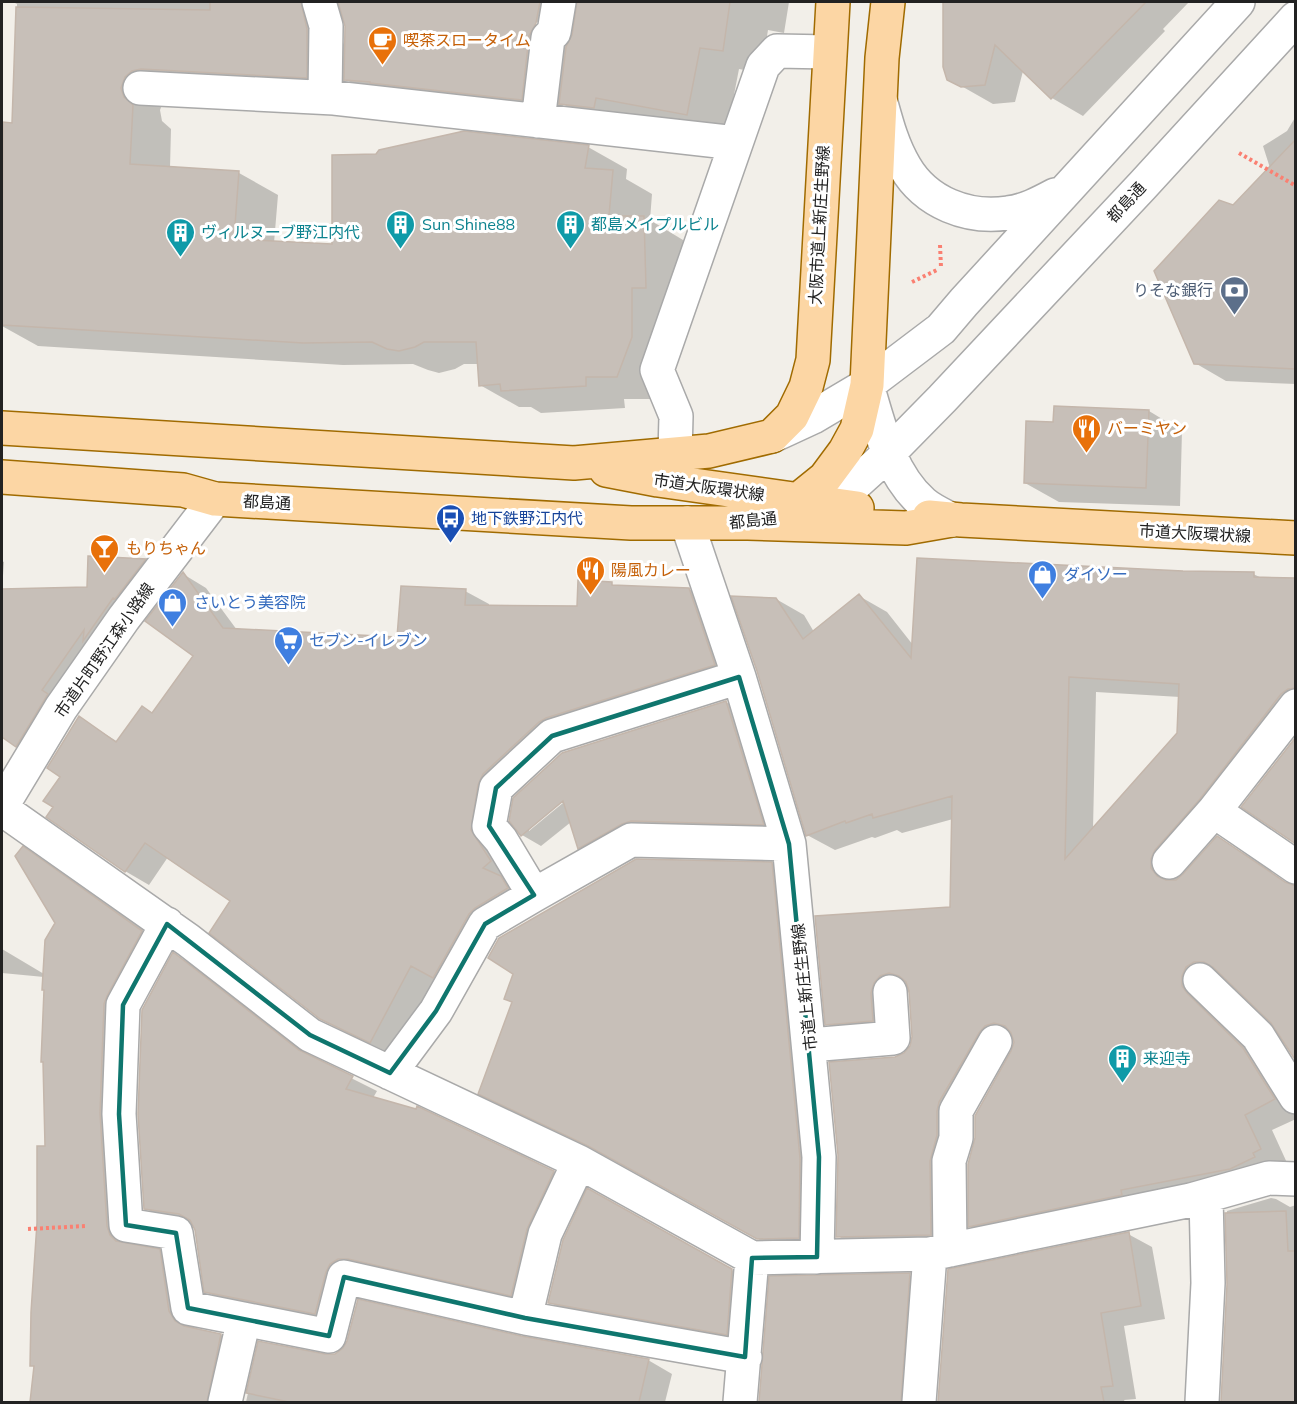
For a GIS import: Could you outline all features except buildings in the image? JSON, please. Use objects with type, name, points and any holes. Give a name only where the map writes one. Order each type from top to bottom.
[{"type":"main road","name":"大阪市道上新庄生野線","points":[[772,436],[792,416],[806,387],[813,360],[833,2]]},
{"type":"main road","points":[[748,523],[790,500],[799,499],[825,478],[856,429],[867,385],[882,58],[888,2]]},
{"type":"main road","points":[[2,428],[574,463],[709,451],[772,436]]},
{"type":"main road","name":"市道大阪環状線","points":[[574,463],[658,480],[952,520],[1296,538]]},
{"type":"main road","name":"都島通","points":[[9,474],[183,490],[215,499],[631,523],[748,523]]},
{"type":"main road","name":"市道大阪環状線","points":[[748,523],[906,528],[952,520]]},
{"type":"street","points":[[319,2],[326,26],[325,97]]},
{"type":"street","points":[[538,121],[548,38],[554,32],[559,2]]},
{"type":"street","points":[[772,436],[813,417],[867,385],[941,329],[1238,2]]},
{"type":"street","name":"都島通","points":[[748,523],[796,514],[825,504],[832,504],[847,494],[890,453],[1143,185],[1296,18]]},
{"type":"street","points":[[675,453],[676,416],[657,370],[763,66],[777,51],[829,52]]},
{"type":"street","points":[[140,88],[325,97],[736,143]]},
{"type":"street","points":[[880,98],[892,142],[906,169],[921,188],[942,203],[973,213],[1010,213],[1032,207],[1068,188]]},
{"type":"street","points":[[867,385],[895,467],[924,504],[952,520]]},
{"type":"street","name":"市道片町野江森小路線","points":[[2,807],[61,708],[124,618],[215,499]]},
{"type":"street","name":"市道上新庄生野線","points":[[687,523],[739,677],[789,844],[819,1157],[818,1257]]},
{"type":"street","points":[[534,895],[501,840],[489,826],[496,788],[552,736],[739,677]]},
{"type":"street","points":[[1168,862],[1214,811],[1296,706]]},
{"type":"street","points":[[2,807],[166,924],[310,1035],[579,1162],[752,1258],[940,1252],[1206,1196],[1269,1178],[1294,1178]]},
{"type":"street","points":[[1214,811],[1296,867]]},
{"type":"street","points":[[390,1073],[436,1011],[485,924],[534,895],[631,840],[789,844]]},
{"type":"street","points":[[166,924],[123,1005],[119,1114],[126,1225],[176,1233],[188,1308],[329,1336],[344,1277],[525,1318],[745,1357]]},
{"type":"street","points":[[1200,980],[1258,1036],[1296,1097]]},
{"type":"street","points":[[810,1045],[893,1038],[890,992]]},
{"type":"street","points":[[919,1402],[940,1252],[949,1161],[956,1138],[956,1112],[995,1042]]},
{"type":"street","points":[[525,1318],[545,1234],[579,1162]]},
{"type":"street","points":[[1202,1402],[1208,1283],[1206,1196]]},
{"type":"street","points":[[740,1402],[752,1258]]},
{"type":"street","points":[[225,1402],[244,1319]]},
{"type":"path","points":[[1239,153],[1296,186]]},
{"type":"path","points":[[909,284],[941,268]]},
{"type":"path","points":[[28,1229],[126,1225]]},
{"type":"highlighted area","points":[[739,677],[789,844],[819,1157],[817,1257],[752,1258],[745,1357],[525,1318],[344,1277],[329,1336],[188,1308],[176,1233],[126,1225],[119,1114],[123,1005],[167,924],[310,1035],[390,1073],[436,1011],[485,924],[534,895],[489,826],[496,788],[552,736]]},
{"type":"place","name":"喫茶スロータイム","points":[[382,66]]},
{"type":"place","name":"Sun Shine88","points":[[401,250]]},
{"type":"place","name":"都島メイプルビル","points":[[570,250]]},
{"type":"place","name":"ヴィルヌーブ野江内代","points":[[180,258]]},
{"type":"place","name":"りそな銀行","points":[[1234,316]]},
{"type":"place","name":"バーミヤン","points":[[1086,454]]},
{"type":"place","name":"地下鉄野江内代","points":[[450,544]]},
{"type":"place","name":"もりちゃん","points":[[105,574]]},
{"type":"place","name":"陽風カレー","points":[[590,596]]},
{"type":"place","name":"ダイソー","points":[[1043,600]]},
{"type":"place","name":"さいとう美容院","points":[[173,628]]},
{"type":"place","name":"セブン-イレブン","points":[[288,666]]},
{"type":"place","name":"来迎寺","points":[[1122,1084]]}]
